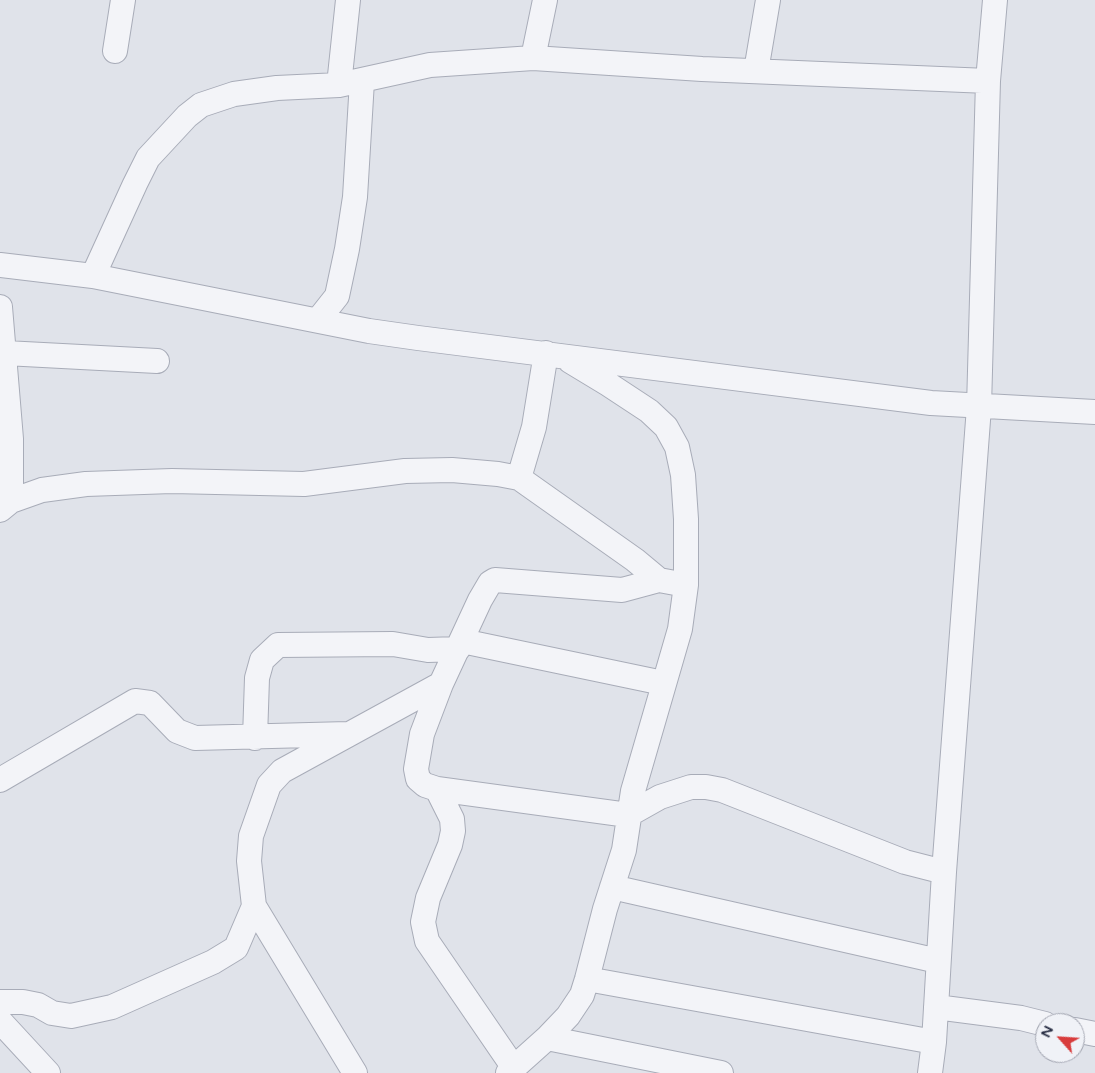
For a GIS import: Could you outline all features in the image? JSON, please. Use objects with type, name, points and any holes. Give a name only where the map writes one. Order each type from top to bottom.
[{"type":"street","points":[[115,51],[123,0]]},
{"type":"street","points":[[339,85],[348,0]]},
{"type":"street","points":[[533,58],[545,0]]},
{"type":"street","points":[[756,71],[768,0]]},
{"type":"street","points":[[930,1073],[934,1042],[944,872],[979,407],[988,81],[995,0]]},
{"type":"street","points":[[93,276],[134,184],[148,158],[187,116],[201,105],[234,94],[277,88],[339,85],[430,65],[533,58],[756,71],[988,81]]},
{"type":"street","points":[[318,320],[338,296],[347,249],[355,197],[362,81]]},
{"type":"street","points":[[0,265],[93,276],[408,337],[979,407],[1095,412]]},
{"type":"street","points":[[0,307],[6,353],[11,439],[6,505],[42,490],[86,484],[172,481],[304,484],[405,471],[452,470],[519,478],[659,580]]},
{"type":"street","points":[[6,353],[157,361]]},
{"type":"street","points":[[519,478],[534,427],[546,353]]},
{"type":"street","points":[[437,789],[452,819],[453,832],[450,845],[428,898],[423,922],[427,941],[511,1070],[547,1038],[568,1016],[582,995],[624,850],[628,815],[663,683],[680,628],[686,585],[686,520],[683,475],[677,447],[666,427],[633,400],[600,379],[571,362],[546,353]]},
{"type":"street","points":[[686,585],[659,580],[622,590],[495,580],[486,587],[441,684],[422,734],[416,769],[422,782],[437,789],[628,815],[660,797],[691,787],[706,787],[722,790],[905,862],[944,872]]},
{"type":"street","points":[[255,738],[257,678],[262,660],[278,645],[393,644],[428,650],[460,645],[663,683]]},
{"type":"street","points":[[355,1073],[254,906],[249,861],[251,836],[269,785],[282,771],[441,684]]},
{"type":"street","points":[[0,780],[135,701],[150,703],[185,736],[216,739],[350,734]]},
{"type":"street","points":[[612,887],[938,961]]},
{"type":"street","points":[[236,948],[254,906]]},
{"type":"street","points":[[0,1002],[23,1002],[52,1013],[71,1016],[112,1007],[213,962],[236,948],[272,935]]},
{"type":"street","points":[[587,979],[934,1042]]},
{"type":"street","points":[[936,1007],[1035,1022]]},
{"type":"street","points":[[0,1021],[48,1073]]},
{"type":"street","points":[[547,1038],[721,1073]]}]
